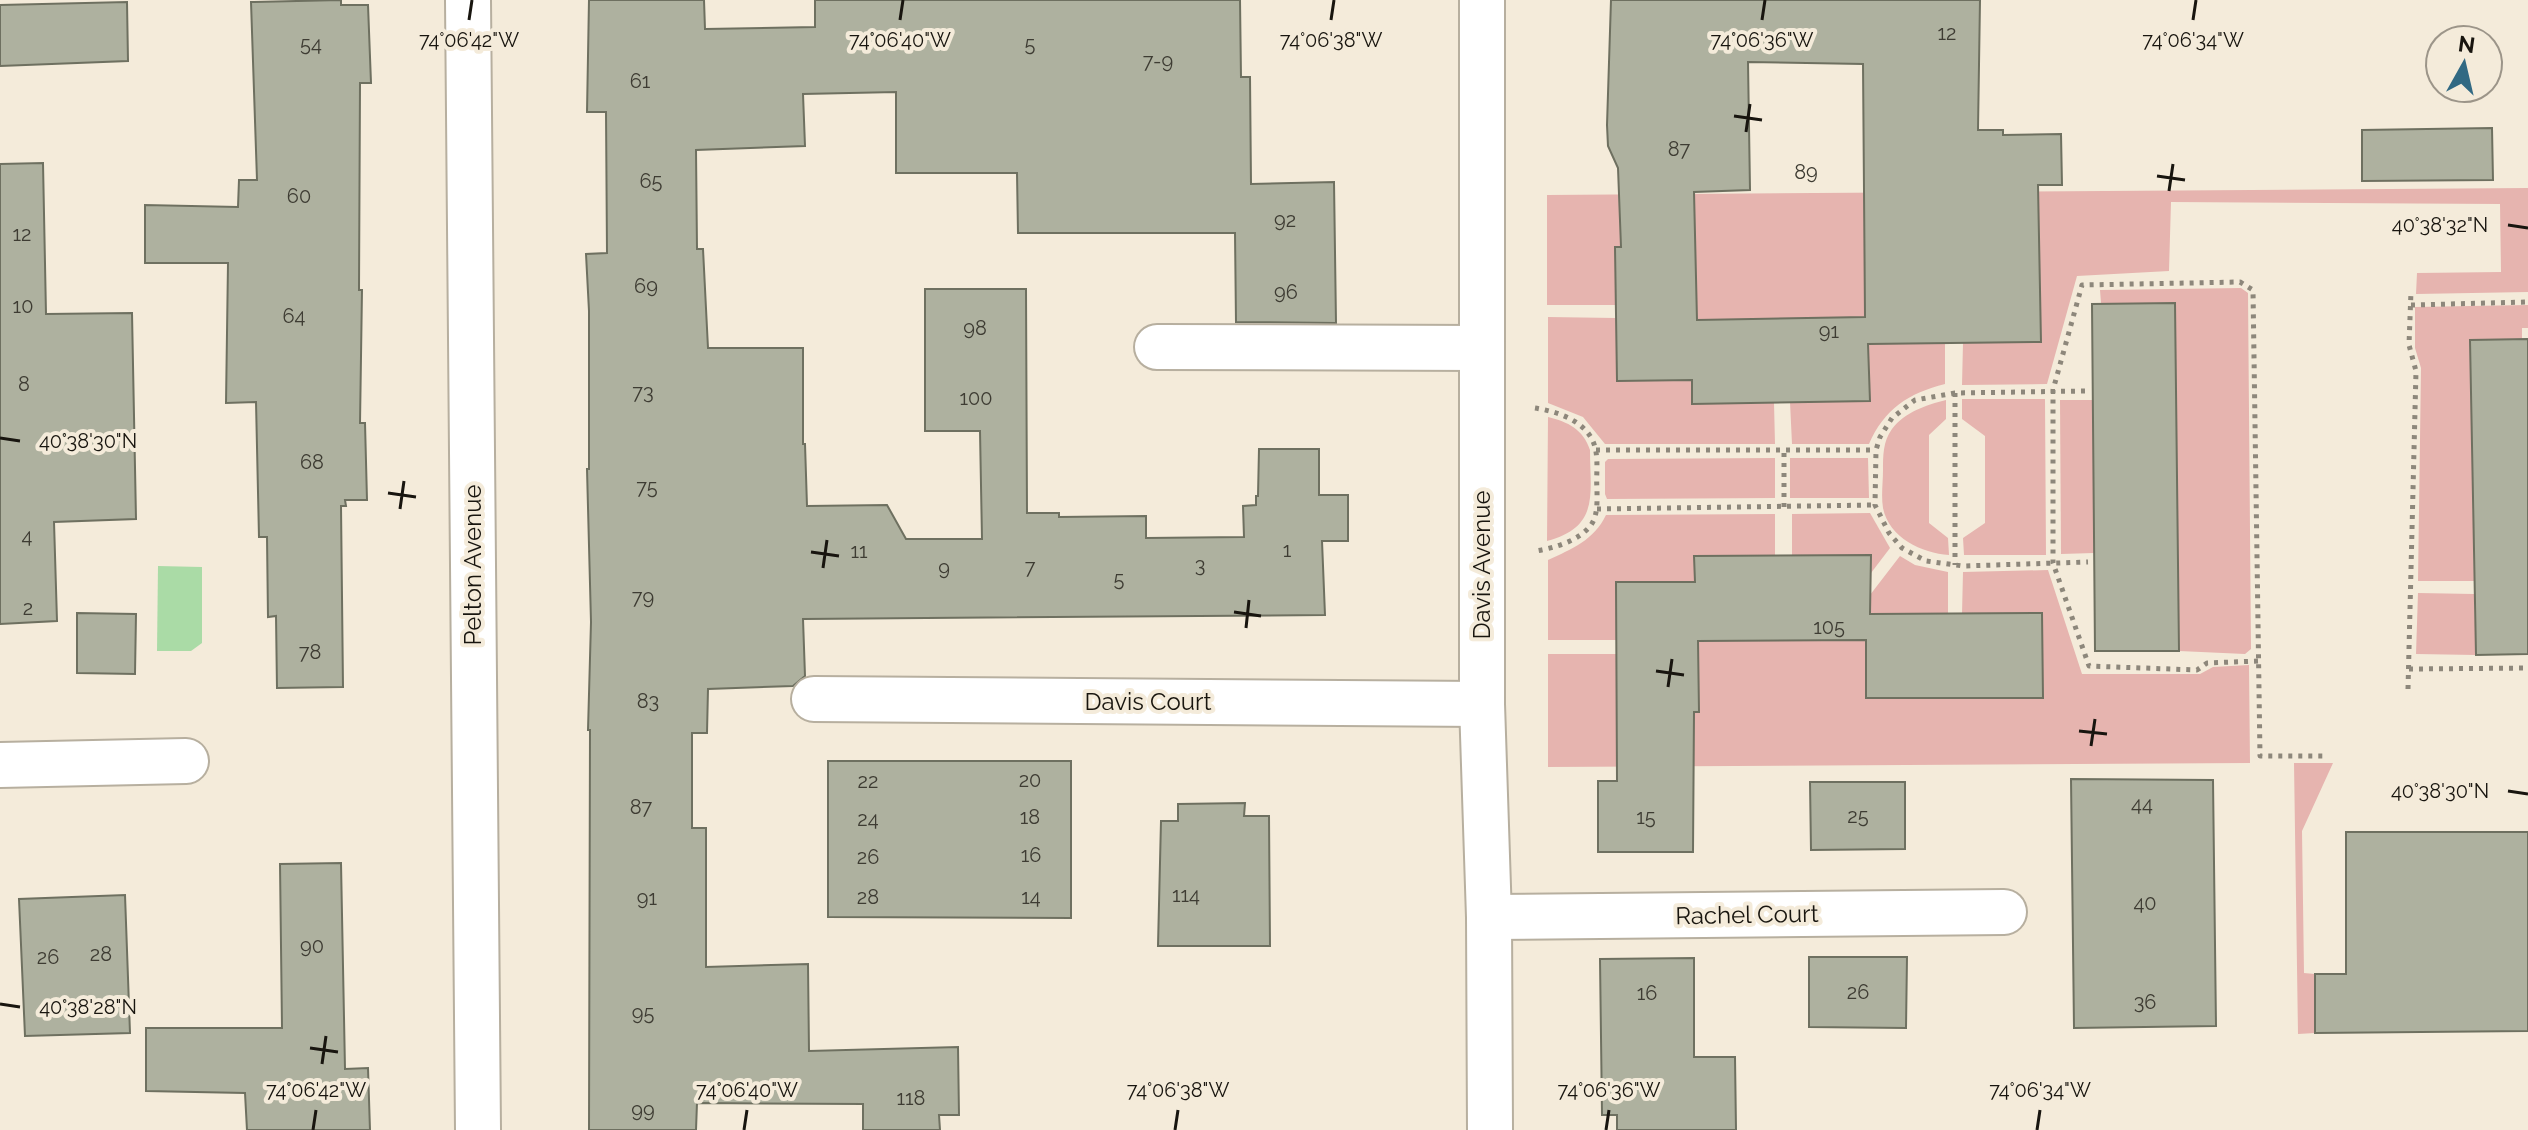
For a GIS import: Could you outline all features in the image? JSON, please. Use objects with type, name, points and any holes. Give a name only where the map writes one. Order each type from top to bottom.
[{"type":"street","name":"Pelton Avenue","points":[[468,0],[478,1130]]},
{"type":"street","name":"Davis Avenue","points":[[1482,0],[1482,704],[1489,917],[1490,1130]]},
{"type":"street","points":[[1157,347],[1482,348]]},
{"type":"street","name":"Davis Court","points":[[814,699],[1482,704]]},
{"type":"street","points":[[0,765],[186,761]]},
{"type":"street","name":"Rachel Court","points":[[1489,917],[2004,912]]},
{"type":"path","points":[[2258,661],[2207,663],[2197,670],[2089,666],[2053,563],[2053,390],[2082,285],[2240,282],[2253,290],[2260,756],[2323,756]]},
{"type":"path","points":[[2408,689],[2416,371],[2409,345],[2411,291]]},
{"type":"path","points":[[2411,305],[2528,302]]},
{"type":"path","points":[[2085,391],[1955,393],[1915,400],[1892,418],[1876,450],[1875,505],[1889,533],[1902,548],[1926,561],[1955,565],[2088,562]]},
{"type":"path","points":[[1955,393],[1955,565]]},
{"type":"path","points":[[1534,408],[1550,410],[1574,420],[1585,430],[1596,450],[1597,509],[1592,524],[1583,532],[1553,548],[1534,552]]},
{"type":"path","points":[[1596,450],[1876,450]]},
{"type":"path","points":[[1784,451],[1784,507]]},
{"type":"path","points":[[1597,509],[1875,505]]},
{"type":"path","points":[[2409,669],[2528,668]]},
{"type":"shaded area","points":[[2528,188],[2528,292],[2416,294],[2417,273],[2501,272],[2500,204],[2171,202],[2169,271],[2077,276],[2047,384],[1962,385],[1963,343],[2041,342],[2039,258],[1864,261],[1865,317],[1697,320],[1616,305],[1547,305],[1547,195]]},
{"type":"shaded area","points":[[2241,288],[2248,293],[2251,649],[2245,654],[2179,651],[2175,303],[2101,303],[2100,290]]},
{"type":"shaded area","points":[[2528,305],[2528,328],[2522,328],[2522,339],[2470,341],[2474,581],[2418,581],[2421,368],[2415,348],[2415,307]]},
{"type":"shaded area","points":[[1548,317],[1616,318],[1618,381],[1692,380],[1693,404],[1774,403],[1775,444],[1605,444],[1583,417],[1548,403]]},
{"type":"shaded area","points":[[1945,343],[1945,384],[1920,392],[1899,404],[1882,421],[1869,444],[1792,444],[1790,402],[1869,401],[1868,344]]},
{"type":"shaded area","points":[[1962,399],[2045,399],[2046,555],[1964,555],[1963,538],[1985,523],[1985,436],[1962,419]]},
{"type":"shaded area","points":[[1946,400],[1946,419],[1929,435],[1929,523],[1948,538],[1949,555],[1928,551],[1899,536],[1886,519],[1882,499],[1884,449],[1892,429],[1910,414]]},
{"type":"shaded area","points":[[2060,400],[2093,400],[2094,553],[2061,554]]},
{"type":"shaded area","points":[[1548,417],[1568,424],[1583,437],[1590,450],[1591,481],[1584,518],[1564,535],[1547,541]]},
{"type":"shaded area","points":[[1775,458],[1775,498],[1607,499],[1605,494],[1605,462],[1608,459]]},
{"type":"shaded area","points":[[1790,458],[1868,458],[1869,498],[1790,498]]},
{"type":"shaded area","points":[[1870,513],[1890,548],[1871,573],[1792,555],[1792,514]]},
{"type":"shaded area","points":[[1775,514],[1775,555],[1695,556],[1695,582],[1616,582],[1616,640],[1548,640],[1548,560],[1589,537],[1606,515]]},
{"type":"shaded area","points":[[1900,556],[1915,565],[1948,572],[1948,614],[1871,614],[1870,595]]},
{"type":"shaded area","points":[[158,566],[202,567],[202,643],[191,651],[157,651]]},
{"type":"shaded area","points":[[2048,570],[2082,674],[2200,674],[2213,667],[2249,665],[2250,763],[1548,767],[1548,654],[1616,654],[1617,713],[1699,712],[1698,641],[1866,640],[1867,698],[2043,698],[2042,613],[1962,614],[1963,572]]},
{"type":"shaded area","points":[[2418,593],[2474,594],[2476,655],[2416,654]]},
{"type":"shaded area","points":[[2294,763],[2333,763],[2302,831],[2304,973],[2315,974],[2315,1033],[2298,1034]]},
{"type":"building","points":[[341,0],[341,5],[368,5],[371,83],[360,83],[359,290],[362,290],[360,423],[365,423],[367,500],[345,500],[346,506],[341,506],[343,687],[277,688],[276,616],[268,617],[267,537],[259,537],[256,402],[226,403],[228,263],[145,263],[145,205],[238,207],[239,180],[257,180],[251,2]]},
{"type":"building","points":[[589,0],[704,0],[705,29],[815,27],[815,0],[1240,0],[1241,77],[1250,77],[1251,184],[1334,182],[1336,323],[1236,322],[1235,233],[1018,233],[1017,173],[896,173],[896,92],[803,94],[805,146],[696,150],[697,249],[703,249],[708,348],[803,348],[803,444],[807,506],[887,505],[906,539],[982,539],[980,431],[925,431],[925,289],[1026,289],[1027,513],[1059,513],[1059,517],[1146,516],[1146,538],[1244,537],[1243,506],[1256,505],[1258,496],[1259,449],[1319,449],[1319,495],[1348,495],[1348,541],[1322,541],[1325,615],[803,619],[805,676],[793,686],[708,689],[707,733],[692,733],[692,828],[706,828],[706,967],[808,964],[809,1051],[958,1047],[959,1115],[939,1115],[940,1130],[863,1130],[863,1104],[697,1103],[696,1130],[589,1130],[588,730],[591,622],[586,254],[607,253],[606,112],[587,112]]},
{"type":"building","points":[[1611,0],[1980,0],[1978,130],[2003,130],[2003,135],[2061,134],[2062,185],[2038,185],[2041,342],[1868,344],[1870,401],[1692,404],[1692,380],[1617,381],[1615,247],[1621,247],[1618,168],[1608,146]],"holes":[[[1748,62],[1863,64],[1865,317],[1697,320],[1694,192],[1750,190]]]},
{"type":"building","points":[[127,2],[128,61],[0,66],[0,5]]},
{"type":"building","points":[[2492,128],[2493,180],[2362,181],[2362,130]]},
{"type":"building","points":[[43,163],[46,314],[132,313],[136,519],[54,522],[57,621],[0,624],[0,164]]},
{"type":"building","points":[[2175,303],[2179,651],[2095,651],[2092,304]]},
{"type":"building","points":[[2528,339],[2528,654],[2476,655],[2470,340]]},
{"type":"building","points":[[1871,555],[1870,614],[2042,613],[2043,698],[1866,698],[1866,640],[1698,641],[1699,712],[1694,712],[1693,852],[1598,852],[1598,781],[1617,781],[1616,582],[1695,582],[1694,556]]},
{"type":"building","points":[[77,613],[136,614],[135,674],[77,673]]},
{"type":"building","points":[[828,761],[1071,761],[1071,918],[828,917]]},
{"type":"building","points":[[2071,779],[2213,780],[2216,1026],[2074,1028]]},
{"type":"building","points":[[1810,782],[1905,782],[1905,849],[1811,850]]},
{"type":"building","points":[[1245,803],[1244,816],[1269,816],[1270,946],[1158,946],[1161,821],[1178,821],[1178,804]]},
{"type":"building","points":[[2346,832],[2528,832],[2528,1031],[2315,1033],[2315,974],[2346,974]]},
{"type":"building","points":[[341,863],[345,1069],[368,1068],[370,1130],[247,1130],[245,1093],[146,1091],[146,1028],[282,1028],[280,864]]},
{"type":"building","points":[[125,895],[130,1033],[25,1036],[19,899]]},
{"type":"building","points":[[1809,957],[1907,957],[1906,1028],[1809,1027]]},
{"type":"building","points":[[1694,958],[1694,1057],[1735,1057],[1736,1130],[1617,1130],[1617,1115],[1602,1115],[1600,959]]}]
